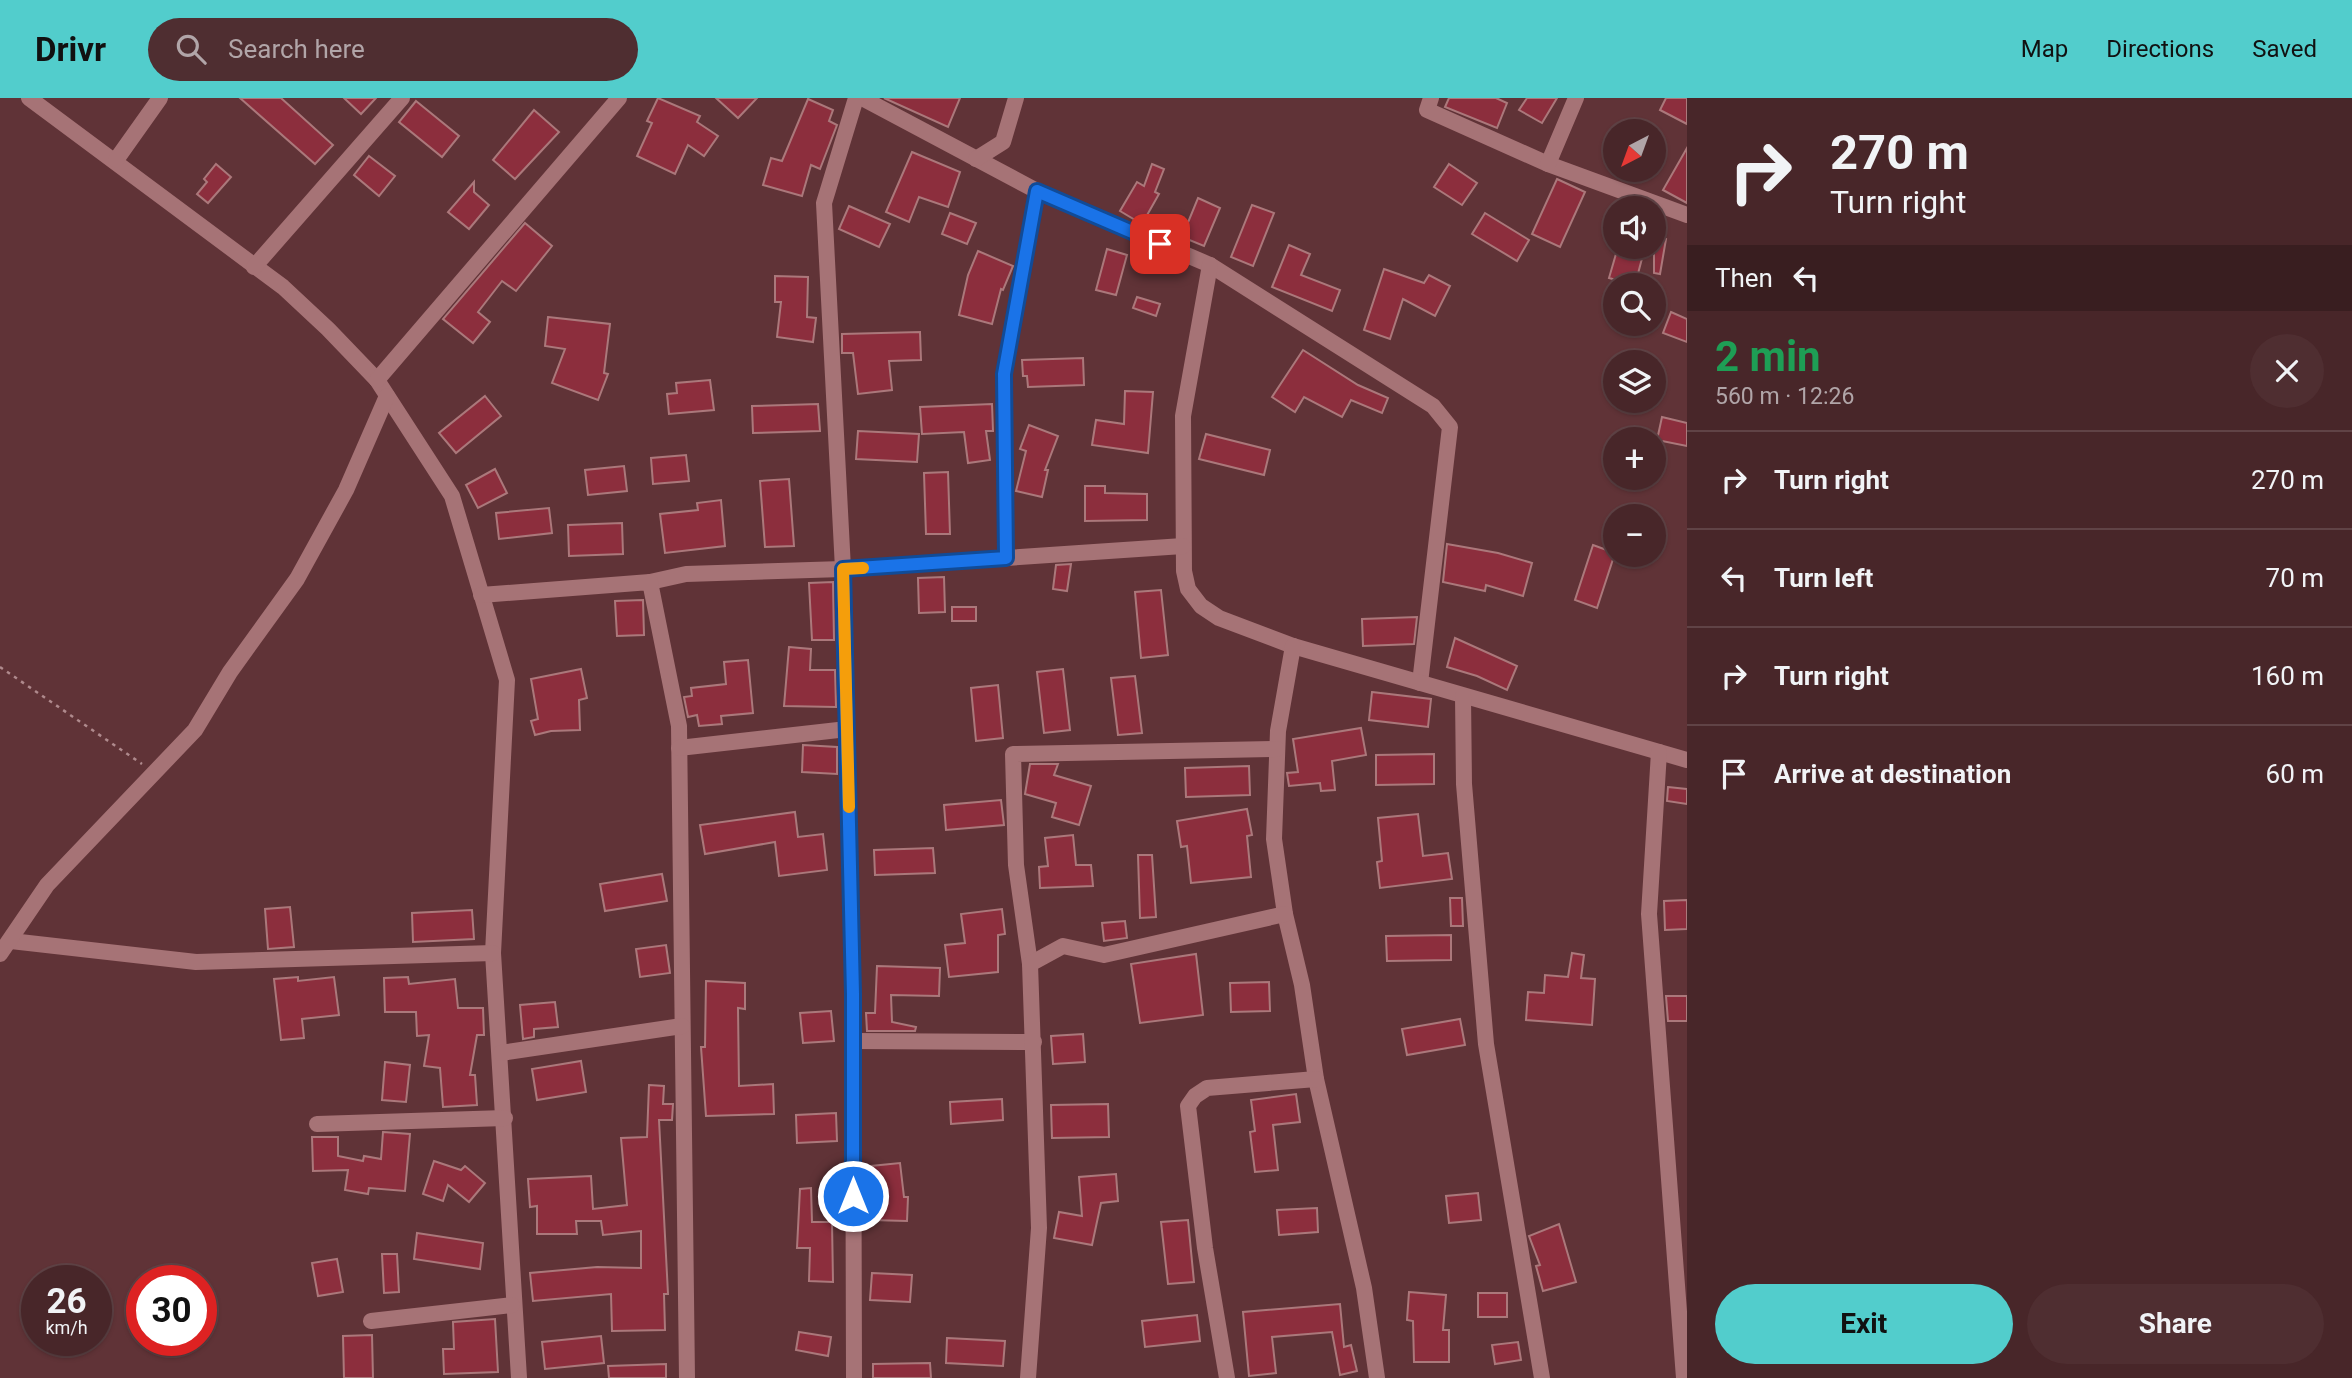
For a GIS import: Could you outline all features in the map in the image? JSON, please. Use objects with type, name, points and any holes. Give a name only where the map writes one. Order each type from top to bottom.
[{"type":"street","points":[[29,98],[116,160],[283,287],[328,329],[377,380],[452,496],[507,680],[493,953],[505,1118],[512,1305],[519,1378]]},
{"type":"street","points":[[116,160],[160,98]]},
{"type":"street","points":[[254,267],[402,98]]},
{"type":"street","points":[[377,380],[620,98]]},
{"type":"street","points":[[854,1378],[853,1041],[843,569],[824,203],[859,98],[1037,191],[1210,265],[1433,406],[1450,427],[1420,683]]},
{"type":"street","points":[[976,159],[1003,142],[1016,98]]},
{"type":"street","points":[[1432,98],[1427,110],[1548,164],[1687,215]]},
{"type":"street","points":[[1548,164],[1576,98]]},
{"type":"street","points":[[1006,558],[1004,374],[1037,191]]},
{"type":"street","points":[[1210,265],[1184,398],[1183,547],[1188,589],[1201,606],[1219,618],[1293,646],[1687,760]]},
{"type":"street","points":[[0,954],[47,886],[195,730],[230,672],[298,579],[346,490],[387,396]]},
{"type":"street","points":[[481,594],[650,582],[686,575],[843,569],[1183,547]]},
{"type":"street","points":[[650,582],[679,726],[687,1378]]},
{"type":"street","points":[[1293,646],[1277,749],[1274,839],[1285,914],[1302,985],[1316,1079],[1359,1264],[1377,1378]]},
{"type":"street","points":[[1463,696],[1464,784],[1486,1044],[1542,1378]]},
{"type":"street","points":[[679,748],[847,729]]},
{"type":"street","points":[[1028,1378],[1039,1228],[1030,964],[1016,865],[1013,754],[1277,749]]},
{"type":"street","points":[[1659,752],[1649,914],[1684,1378]]},
{"type":"street","points":[[1030,964],[1063,946],[1104,955],[1285,914]]},
{"type":"street","points":[[11,941],[196,962],[493,953]]},
{"type":"street","points":[[501,1053],[682,1026]]},
{"type":"street","points":[[853,1041],[1034,1042]]},
{"type":"street","points":[[1227,1378],[1205,1248],[1188,1107],[1195,1096],[1207,1088],[1316,1079]]},
{"type":"street","points":[[317,1124],[505,1118]]},
{"type":"street","points":[[371,1321],[512,1305]]},
{"type":"path","points":[[0,667],[156,774]]},
{"type":"building","points":[[240,98],[281,98],[333,145],[315,164]]},
{"type":"building","points":[[344,98],[376,98],[361,114]]},
{"type":"building","points":[[658,98],[700,116],[697,122],[718,136],[704,156],[688,145],[675,174],[637,156],[652,123],[647,121]]},
{"type":"building","points":[[716,98],[757,98],[738,118]]},
{"type":"building","points":[[884,98],[960,98],[948,127]]},
{"type":"building","points":[[1449,98],[1496,98],[1507,103],[1497,128],[1445,107]]},
{"type":"building","points":[[1527,98],[1557,98],[1542,123],[1519,110]]},
{"type":"building","points":[[1666,98],[1687,98],[1687,124],[1660,110]]},
{"type":"building","points":[[808,99],[833,110],[829,121],[837,125],[820,169],[811,165],[802,196],[763,185],[771,158],[782,161]]},
{"type":"building","points":[[416,101],[459,136],[442,157],[399,122]]},
{"type":"building","points":[[534,110],[559,132],[515,179],[493,160]]},
{"type":"building","points":[[1687,148],[1687,203],[1663,190]]},
{"type":"building","points":[[912,152],[960,172],[948,207],[919,197],[909,222],[886,212]]},
{"type":"building","points":[[369,156],[395,176],[379,196],[354,175]]},
{"type":"building","points":[[216,164],[231,177],[208,203],[197,194],[207,182],[204,179]]},
{"type":"building","points":[[1152,164],[1164,169],[1155,192],[1159,194],[1142,224],[1120,211],[1137,182],[1144,186]]},
{"type":"building","points":[[1449,164],[1477,183],[1462,205],[1434,187]]},
{"type":"building","points":[[1557,179],[1585,192],[1560,247],[1532,234]]},
{"type":"building","points":[[474,182],[474,192],[489,205],[469,229],[448,212]]},
{"type":"building","points":[[1198,198],[1220,208],[1204,246],[1182,237]]},
{"type":"building","points":[[1252,205],[1274,213],[1253,266],[1231,257]]},
{"type":"building","points":[[849,206],[890,224],[879,247],[839,229]]},
{"type":"building","points":[[950,213],[976,223],[967,244],[942,234]]},
{"type":"building","points":[[1485,213],[1529,240],[1517,261],[1472,234]]},
{"type":"building","points":[[525,223],[552,246],[516,291],[502,281],[478,312],[490,322],[473,343],[443,319]]},
{"type":"building","points":[[1289,245],[1310,254],[1301,275],[1340,290],[1332,311],[1272,287]]},
{"type":"building","points":[[1107,249],[1127,255],[1116,295],[1096,290]]},
{"type":"building","points":[[978,251],[1013,266],[1003,290],[1001,289],[992,324],[959,315],[968,275]]},
{"type":"building","points":[[1615,259],[1642,259],[1638,273],[1610,273]]},
{"type":"building","points":[[1654,259],[1663,259],[1660,273],[1654,273]]},
{"type":"building","points":[[1384,269],[1424,283],[1429,275],[1450,286],[1435,316],[1403,299],[1390,339],[1364,330]]},
{"type":"building","points":[[775,276],[808,277],[807,317],[816,318],[813,342],[777,337],[781,302],[775,302]]},
{"type":"building","points":[[1137,297],[1160,304],[1156,316],[1133,308]]},
{"type":"building","points":[[1671,312],[1687,319],[1687,342],[1666,334]]},
{"type":"building","points":[[548,317],[610,324],[604,373],[608,374],[598,400],[552,383],[565,349],[545,346]]},
{"type":"building","points":[[920,332],[921,360],[889,361],[892,390],[858,394],[853,353],[842,353],[842,334]]},
{"type":"building","points":[[1303,350],[1358,385],[1388,398],[1382,413],[1351,400],[1342,417],[1304,397],[1295,412],[1272,397]]},
{"type":"building","points":[[1083,358],[1084,385],[1028,387],[1027,376],[1023,376],[1022,360]]},
{"type":"building","points":[[710,380],[714,410],[669,414],[667,394],[677,393],[676,383]]},
{"type":"building","points":[[1125,391],[1153,392],[1148,453],[1092,445],[1096,420],[1124,424]]},
{"type":"building","points":[[485,396],[501,416],[456,453],[439,433]]},
{"type":"building","points":[[818,404],[820,431],[753,433],[752,406]]},
{"type":"building","points":[[992,404],[993,431],[986,431],[990,460],[968,463],[964,432],[922,434],[920,407]]},
{"type":"building","points":[[1662,417],[1687,423],[1687,446],[1666,442],[1666,427],[1660,427]]},
{"type":"building","points":[[1029,425],[1058,436],[1045,470],[1048,470],[1042,497],[1016,491],[1026,451],[1020,449]]},
{"type":"building","points":[[858,431],[919,434],[917,462],[856,459]]},
{"type":"building","points":[[1206,434],[1270,450],[1264,475],[1199,459]]},
{"type":"building","points":[[686,455],[689,481],[653,484],[651,458]]},
{"type":"building","points":[[624,466],[627,491],[588,495],[585,470]]},
{"type":"building","points":[[495,469],[507,493],[478,508],[466,485]]},
{"type":"building","points":[[948,472],[950,534],[926,534],[924,473]]},
{"type":"building","points":[[789,479],[794,546],[765,547],[760,481]]},
{"type":"building","points":[[1085,486],[1105,486],[1105,493],[1147,494],[1147,520],[1085,521]]},
{"type":"building","points":[[721,500],[725,546],[665,553],[660,514],[698,510],[697,503]]},
{"type":"building","points":[[549,508],[552,533],[499,539],[496,513]]},
{"type":"building","points":[[622,523],[623,554],[569,556],[568,525]]},
{"type":"building","points":[[1447,544],[1498,553],[1532,563],[1523,596],[1486,585],[1485,591],[1443,582]]},
{"type":"building","points":[[1593,545],[1603,549],[1603,567],[1610,567],[1597,608],[1575,600]]},
{"type":"building","points":[[1071,564],[1067,591],[1053,589],[1056,565]]},
{"type":"building","points":[[944,577],[945,612],[919,613],[918,578]]},
{"type":"building","points":[[833,582],[834,640],[812,640],[809,583]]},
{"type":"building","points":[[1161,590],[1168,655],[1141,658],[1135,592]]},
{"type":"building","points":[[643,600],[644,635],[617,636],[615,601]]},
{"type":"building","points":[[952,607],[976,607],[976,621],[952,621]]},
{"type":"building","points":[[1417,617],[1414,644],[1363,646],[1362,619]]},
{"type":"building","points":[[1455,638],[1517,666],[1507,690],[1477,676],[1447,667]]},
{"type":"building","points":[[789,647],[811,649],[810,670],[835,670],[836,707],[784,706]]},
{"type":"building","points":[[748,660],[753,713],[721,716],[722,724],[699,726],[697,715],[688,717],[684,697],[692,696],[691,688],[726,684],[724,662]]},
{"type":"building","points":[[581,669],[587,698],[579,700],[580,730],[551,731],[535,735],[531,721],[538,719],[531,679]]},
{"type":"building","points":[[1063,669],[1070,730],[1044,733],[1037,672]]},
{"type":"building","points":[[1135,676],[1142,733],[1118,735],[1111,678]]},
{"type":"building","points":[[998,685],[1003,738],[976,741],[971,688]]},
{"type":"building","points":[[1372,692],[1431,699],[1428,727],[1369,720]]},
{"type":"building","points":[[1361,728],[1366,755],[1332,761],[1335,790],[1321,791],[1320,783],[1289,786],[1287,773],[1298,772],[1293,739]]},
{"type":"building","points":[[803,745],[837,747],[837,774],[802,772]]},
{"type":"building","points":[[1434,754],[1434,784],[1376,785],[1376,755]]},
{"type":"building","points":[[1030,764],[1058,764],[1054,775],[1091,786],[1079,825],[1052,817],[1056,803],[1025,794]]},
{"type":"building","points":[[1249,766],[1250,795],[1186,797],[1185,768]]},
{"type":"building","points":[[1668,787],[1687,789],[1687,804],[1667,801]]},
{"type":"building","points":[[1001,800],[1004,825],[946,830],[944,805]]},
{"type":"building","points":[[1247,809],[1252,835],[1247,836],[1251,877],[1191,883],[1187,846],[1181,847],[1177,821]]},
{"type":"building","points":[[795,812],[798,837],[823,834],[827,870],[779,876],[775,842],[705,854],[700,825]]},
{"type":"building","points":[[1418,814],[1423,856],[1448,853],[1452,879],[1380,888],[1377,862],[1382,861],[1378,818]]},
{"type":"building","points":[[1073,835],[1076,865],[1091,865],[1093,886],[1040,888],[1039,867],[1048,866],[1045,838]]},
{"type":"building","points":[[933,848],[935,873],[875,875],[874,850]]},
{"type":"building","points":[[1138,855],[1152,855],[1156,917],[1140,918]]},
{"type":"building","points":[[662,874],[667,901],[605,911],[600,884]]},
{"type":"building","points":[[1450,898],[1462,898],[1463,926],[1451,926]]},
{"type":"building","points":[[1687,900],[1687,929],[1665,930],[1664,901]]},
{"type":"building","points":[[290,907],[294,947],[268,949],[265,909]]},
{"type":"building","points":[[1002,909],[1005,934],[998,935],[998,972],[949,977],[945,945],[965,943],[961,914]]},
{"type":"building","points":[[472,910],[474,939],[413,942],[412,913]]},
{"type":"building","points":[[1125,921],[1127,938],[1104,941],[1102,923]]},
{"type":"building","points":[[1451,935],[1451,960],[1387,961],[1386,936]]},
{"type":"building","points":[[666,945],[670,973],[640,977],[636,949]]},
{"type":"building","points":[[1572,953],[1584,955],[1581,978],[1595,979],[1592,1025],[1526,1020],[1528,992],[1544,993],[1545,975],[1568,977]]},
{"type":"building","points":[[1196,954],[1203,1015],[1140,1023],[1131,964]]},
{"type":"building","points":[[877,966],[940,968],[939,996],[891,995],[892,1022],[916,1027],[915,1031],[867,1031],[866,1013],[875,1013]]},
{"type":"building","points":[[298,977],[298,981],[334,977],[339,1015],[302,1019],[304,1038],[281,1040],[274,979]]},
{"type":"building","points":[[408,977],[409,984],[455,979],[458,1008],[483,1008],[484,1035],[477,1035],[470,1075],[475,1075],[477,1105],[443,1107],[440,1068],[424,1066],[429,1035],[417,1036],[416,1012],[385,1012],[384,978]]},
{"type":"building","points":[[706,981],[745,983],[745,1009],[738,1008],[739,1086],[773,1084],[774,1114],[706,1116],[701,1047],[705,1047]]},
{"type":"building","points":[[1269,982],[1270,1011],[1231,1012],[1230,983]]},
{"type":"building","points":[[1666,996],[1687,996],[1687,1021],[1668,1021]]},
{"type":"building","points":[[555,1002],[558,1027],[534,1029],[534,1037],[523,1039],[520,1005]]},
{"type":"building","points":[[831,1011],[834,1041],[803,1043],[800,1013]]},
{"type":"building","points":[[1460,1019],[1465,1045],[1407,1055],[1402,1029]]},
{"type":"building","points":[[1083,1034],[1085,1062],[1053,1064],[1051,1036]]},
{"type":"building","points":[[581,1061],[586,1092],[537,1100],[532,1069]]},
{"type":"building","points":[[385,1062],[410,1065],[406,1102],[382,1100]]},
{"type":"building","points":[[649,1085],[664,1086],[663,1104],[673,1104],[672,1120],[659,1120],[668,1294],[664,1294],[665,1330],[612,1331],[611,1294],[533,1301],[530,1273],[597,1267],[641,1268],[641,1231],[603,1235],[601,1221],[576,1221],[577,1234],[537,1234],[537,1206],[530,1207],[528,1179],[591,1176],[593,1209],[627,1205],[621,1138],[647,1137]]},
{"type":"building","points":[[1296,1094],[1300,1122],[1273,1125],[1278,1170],[1255,1172],[1250,1132],[1255,1131],[1251,1100]]},
{"type":"building","points":[[1002,1099],[1003,1120],[951,1124],[950,1102]]},
{"type":"building","points":[[1108,1104],[1109,1137],[1052,1138],[1051,1105]]},
{"type":"building","points":[[836,1113],[837,1141],[797,1143],[796,1115]]},
{"type":"building","points":[[383,1132],[410,1134],[405,1191],[369,1188],[368,1194],[345,1190],[348,1170],[313,1171],[312,1137],[338,1137],[338,1156],[363,1161],[364,1156],[381,1159]]},
{"type":"building","points":[[434,1161],[461,1170],[465,1166],[485,1183],[469,1202],[448,1185],[443,1201],[423,1194]]},
{"type":"building","points":[[900,1163],[904,1197],[908,1197],[907,1221],[871,1220],[871,1166]]},
{"type":"building","points":[[1116,1174],[1118,1201],[1101,1203],[1092,1245],[1054,1238],[1059,1212],[1082,1216],[1079,1177]]},
{"type":"building","points":[[811,1188],[812,1222],[832,1222],[833,1282],[809,1281],[810,1248],[797,1248],[800,1189]]},
{"type":"building","points":[[1478,1193],[1481,1220],[1449,1223],[1446,1196]]},
{"type":"building","points":[[1317,1208],[1318,1232],[1279,1235],[1277,1210]]},
{"type":"building","points":[[1188,1220],[1194,1282],[1168,1284],[1161,1222]]},
{"type":"building","points":[[1559,1224],[1576,1282],[1543,1291],[1536,1266],[1540,1265],[1529,1236]]},
{"type":"building","points":[[417,1233],[483,1243],[480,1269],[414,1259]]},
{"type":"building","points":[[382,1254],[397,1254],[399,1292],[384,1293]]},
{"type":"building","points":[[337,1259],[343,1292],[318,1296],[312,1263]]},
{"type":"building","points":[[872,1273],[912,1275],[910,1302],[870,1300]]},
{"type":"building","points":[[1409,1292],[1446,1295],[1443,1330],[1449,1330],[1449,1362],[1414,1362],[1413,1321],[1407,1320]]},
{"type":"building","points":[[1478,1293],[1507,1293],[1507,1317],[1478,1317]]},
{"type":"building","points":[[1340,1304],[1344,1347],[1351,1345],[1357,1371],[1340,1375],[1332,1332],[1272,1337],[1276,1373],[1249,1376],[1243,1312]]},
{"type":"building","points":[[1197,1315],[1200,1341],[1145,1347],[1142,1321]]},
{"type":"building","points":[[495,1319],[498,1372],[444,1374],[443,1349],[454,1349],[453,1322]]},
{"type":"building","points":[[799,1332],[831,1337],[828,1356],[796,1350]]},
{"type":"building","points":[[372,1335],[373,1378],[344,1378],[343,1336]]},
{"type":"building","points":[[601,1336],[604,1363],[545,1369],[542,1342]]},
{"type":"building","points":[[947,1338],[1005,1341],[1003,1366],[946,1363]]},
{"type":"building","points":[[1518,1342],[1521,1360],[1495,1364],[1492,1345]]},
{"type":"building","points":[[930,1363],[931,1378],[873,1378],[873,1364]]},
{"type":"building","points":[[666,1364],[666,1378],[609,1378],[608,1366]]},
{"type":"slow traffic","points":[[849,807],[843,569],[863,568]]},
{"type":"route","points":[[853,1196],[853,994],[843,569],[1006,558],[1004,374],[1037,191],[1160,244]]}]
